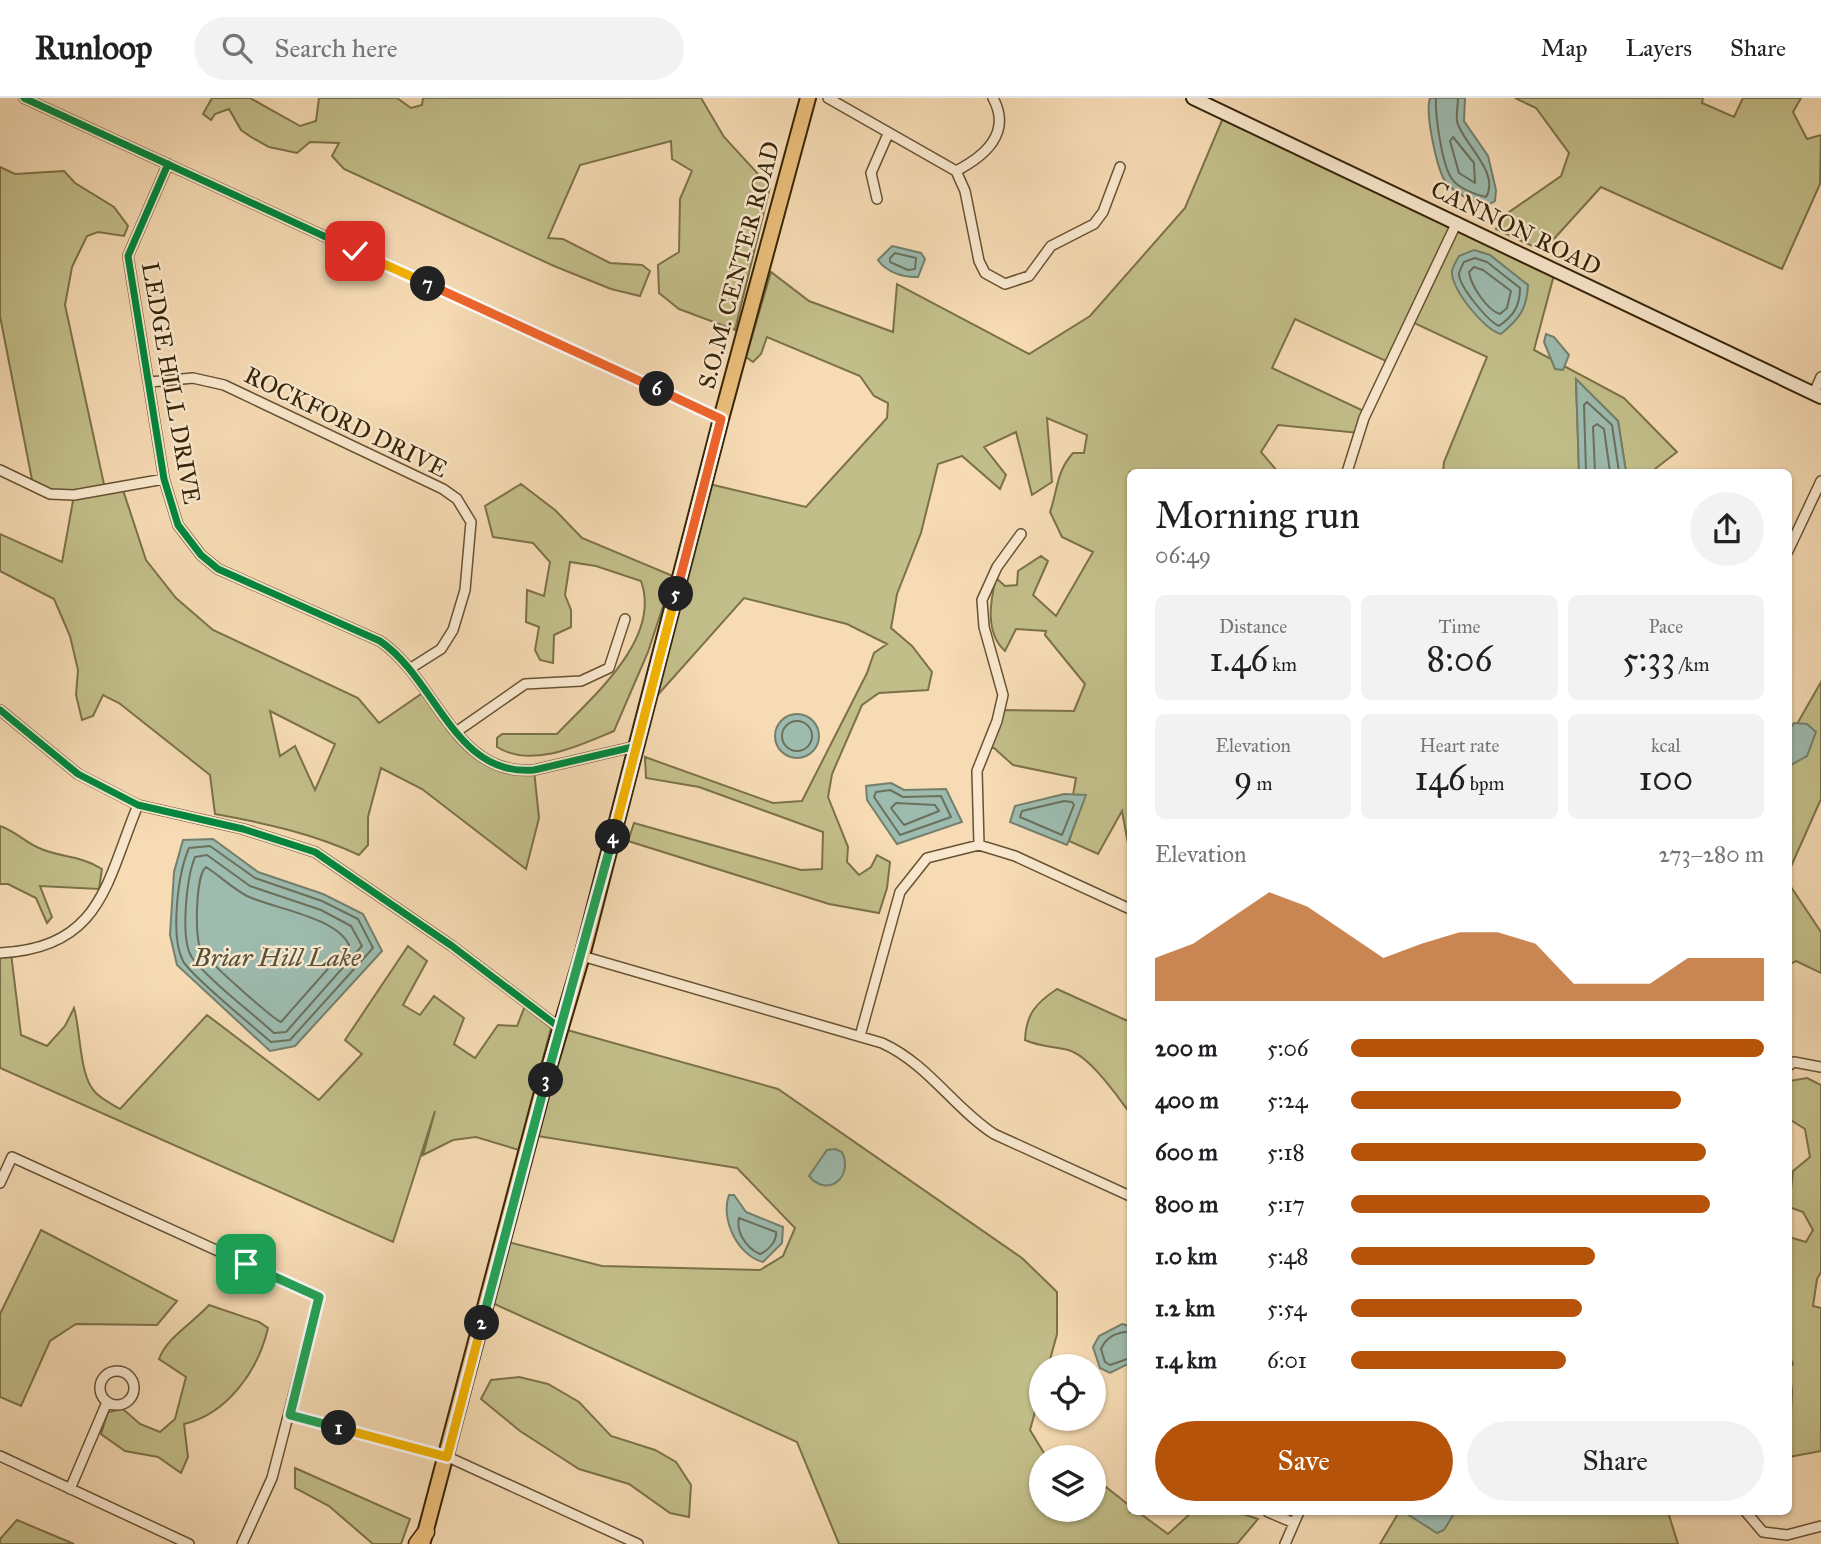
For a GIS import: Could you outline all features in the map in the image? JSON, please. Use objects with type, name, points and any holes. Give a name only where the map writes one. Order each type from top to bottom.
[{"type":"main road","name":"S.O.M. CENTER ROAD","points":[[422,1541],[447,1457],[560,1028],[582,956],[721,419],[808,98]]},
{"type":"main road","name":"CANNON ROAD","points":[[1193,98],[1817,395]]},
{"type":"street","points":[[24,98],[721,419]]},
{"type":"street","points":[[828,98],[956,171],[965,191],[979,261],[985,273],[1005,284],[1029,276],[1051,246],[1094,224],[1103,212],[1120,167]]},
{"type":"street","points":[[956,171],[981,158],[990,145],[1001,123],[1000,110],[993,98]]},
{"type":"street","points":[[877,199],[871,173],[888,134]]},
{"type":"street","name":"LEDGE HILL DRIVE","points":[[168,164],[128,256],[164,479],[178,525],[201,555],[218,569],[380,640],[411,668],[456,732],[473,753],[481,758],[522,771],[637,746]]},
{"type":"street","points":[[1348,469],[1363,418],[1457,222]]},
{"type":"street","points":[[1817,395],[1821,377]]},
{"type":"street","name":"ROCKFORD DRIVE","points":[[150,382],[193,378],[224,385],[443,489],[457,499],[471,522],[462,607],[441,649],[411,668]]},
{"type":"street","points":[[0,470],[50,494],[74,495],[164,479]]},
{"type":"street","points":[[1792,543],[1821,481]]},
{"type":"street","points":[[979,845],[977,771],[997,721],[1003,695],[980,609],[985,587],[1021,534]]},
{"type":"street","points":[[456,732],[525,684],[581,681],[609,668],[625,618]]},
{"type":"street","points":[[0,710],[78,774],[138,805],[243,829],[316,852],[452,946],[560,1028]]},
{"type":"street","points":[[0,953],[37,948],[58,940],[80,926],[100,901],[138,805]]},
{"type":"street","points":[[860,1036],[900,892],[927,858],[979,845],[1014,856],[1127,908]]},
{"type":"street","points":[[582,956],[860,1036],[905,1053],[974,1120],[994,1134],[1127,1195]]},
{"type":"street","points":[[1792,1063],[1821,1067]]},
{"type":"street","points":[[0,1183],[12,1157],[319,1297],[272,1478],[242,1544]]},
{"type":"street","points":[[71,1489],[107,1402]]},
{"type":"street","points":[[290,1415],[447,1457],[638,1544]]},
{"type":"street","points":[[0,1455],[189,1544]]},
{"type":"street","points":[[1275,1515],[1294,1523]]},
{"type":"street","points":[[1286,1544],[1298,1515]]},
{"type":"street","points":[[1749,1515],[1763,1532],[1787,1535],[1821,1526]]},
{"type":"shaded area","points":[[212,98],[250,98],[300,126],[316,121],[319,98],[397,98],[411,108],[422,105],[423,98],[701,98],[724,137],[770,187],[735,330],[679,309],[659,293],[658,265],[679,252],[680,199],[692,171],[672,159],[671,141],[580,165],[548,238],[563,239],[610,263],[642,265],[650,271],[640,296],[611,289],[554,266],[344,169],[332,156],[339,143],[310,142],[297,153],[269,147],[241,130],[229,109],[215,114],[211,120],[203,114]]},
{"type":"shaded area","points":[[1515,98],[1703,98],[1702,103],[1734,117],[1743,98],[1801,98],[1793,112],[1807,139],[1821,135],[1820,184],[1782,269],[1601,187],[1543,251],[1496,229],[1502,217],[1561,176],[1569,153],[1536,108]]},
{"type":"shaded area","points":[[1225,113],[1555,271],[1534,350],[1624,398],[1677,452],[1655,469],[1626,469],[1618,421],[1576,380],[1579,469],[1443,469],[1487,357],[1408,320],[1388,362],[1295,319],[1272,368],[1366,412],[1359,433],[1278,425],[1261,452],[1275,469],[1127,469],[1127,838],[1122,811],[1098,854],[1069,841],[1085,796],[1073,795],[1076,778],[1013,765],[994,748],[985,748],[1001,710],[1074,711],[1085,684],[1045,635],[1046,631],[1016,629],[1005,651],[994,635],[992,626],[991,607],[996,578],[1005,586],[1017,585],[1018,571],[1041,556],[1048,561],[1033,595],[1056,616],[1093,552],[1062,537],[1050,512],[1063,467],[1073,453],[1084,453],[1087,435],[1047,418],[1052,482],[1032,495],[1016,432],[984,447],[1006,475],[1000,489],[962,456],[938,464],[921,533],[897,594],[891,628],[912,646],[932,672],[928,690],[879,693],[862,705],[832,774],[828,797],[848,847],[847,862],[859,875],[871,867],[877,855],[890,862],[887,888],[879,913],[829,904],[628,841],[634,823],[801,870],[822,869],[823,832],[699,787],[646,778],[645,757],[773,803],[802,801],[867,673],[874,653],[887,644],[847,624],[744,598],[647,707],[705,483],[806,507],[887,418],[888,403],[874,396],[860,376],[767,337],[761,354],[753,362],[746,357],[771,272],[809,301],[893,332],[897,284],[1029,354],[1090,316],[1185,208]]},
{"type":"shaded area","points":[[0,167],[15,174],[64,171],[75,183],[114,207],[128,226],[124,236],[98,232],[87,236],[72,267],[65,305],[105,489],[122,487],[146,560],[176,598],[213,630],[358,698],[379,723],[427,690],[456,732],[490,763],[534,770],[539,818],[526,869],[422,789],[381,768],[368,817],[368,845],[359,855],[289,830],[215,814],[210,775],[119,703],[103,695],[93,716],[82,720],[76,695],[78,670],[70,636],[54,599],[0,571],[0,534],[62,562],[74,495],[50,494],[33,485],[0,316]],"holes":[[[270,711],[335,744],[315,790],[295,746],[280,756]]]},
{"type":"shaded area","points":[[521,484],[555,510],[582,538],[673,576],[648,652],[614,731],[571,748],[525,756],[497,747],[497,738],[502,734],[557,734],[620,665],[642,624],[645,603],[641,581],[596,566],[570,562],[565,595],[571,610],[571,627],[554,635],[553,663],[540,660],[535,650],[539,627],[526,622],[527,590],[544,596],[550,562],[533,543],[493,537],[485,506]]},
{"type":"shaded area","points":[[1821,682],[1821,799],[1792,864],[1792,733]]},
{"type":"shaded area","points":[[0,826],[39,848],[86,861],[102,869],[99,889],[40,886],[52,917],[47,923],[36,898],[8,884],[0,884]]},
{"type":"shaded area","points":[[1792,888],[1821,932],[1821,973],[1796,961],[1792,963]]},
{"type":"shaded area","points":[[408,946],[427,961],[403,1005],[420,1015],[434,996],[464,1018],[454,1044],[475,1058],[498,1025],[517,1026],[525,1006],[551,1028],[519,1150],[476,1137],[453,1140],[423,1155],[435,1111],[393,1242],[0,1068],[0,953],[11,953],[21,1035],[47,1046],[65,1026],[74,1008],[83,1066],[90,1086],[102,1098],[120,1109],[207,1015],[319,1100],[362,1054],[345,1040]]},
{"type":"shaded area","points":[[1057,989],[1127,1021],[1127,1109],[1102,1077],[1076,1053],[1025,1040],[1030,1016],[1043,999]]},
{"type":"shaded area","points":[[560,1028],[778,1089],[1022,1258],[1057,1292],[1057,1334],[1052,1354],[1029,1354],[1029,1431],[1039,1445],[1029,1445],[1029,1522],[1106,1522],[1106,1487],[1127,1504],[1127,1515],[1142,1515],[1168,1534],[1189,1515],[1246,1515],[1258,1519],[1237,1544],[839,1544],[797,1442],[488,1301],[504,1241],[602,1266],[760,1270],[783,1256],[795,1228],[737,1168],[531,1135]]},
{"type":"shaded area","points":[[1807,1078],[1821,1085],[1821,1272],[1817,1279],[1813,1306],[1821,1308],[1821,1451],[1792,1456],[1792,1238],[1806,1242],[1813,1230],[1803,1212],[1792,1208],[1793,1171],[1810,1157],[1805,1129],[1792,1121],[1792,1080]]},
{"type":"shaded area","points":[[41,1230],[177,1301],[157,1325],[76,1324],[50,1341],[21,1406],[0,1397],[0,1314]]},
{"type":"shaded area","points":[[209,1305],[259,1322],[268,1328],[257,1360],[227,1401],[200,1419],[184,1424],[188,1457],[181,1473],[158,1457],[125,1451],[101,1434],[108,1412],[123,1409],[140,1424],[160,1432],[175,1419],[186,1377],[159,1359],[174,1337]]},
{"type":"shaded area","points":[[519,1377],[548,1384],[579,1402],[611,1436],[655,1450],[676,1462],[691,1485],[689,1517],[670,1513],[629,1484],[579,1469],[520,1431],[481,1399],[491,1380]]},
{"type":"shaded area","points":[[295,1468],[410,1519],[401,1544],[373,1544],[329,1506],[295,1488]]},
{"type":"shaded area","points":[[1397,1515],[1669,1515],[1678,1544],[1380,1544]]},
{"type":"shaded area","points":[[17,1520],[74,1544],[0,1544],[0,1539]]},
{"type":"water","points":[[1430,98],[1465,98],[1464,121],[1488,156],[1496,190],[1495,201],[1488,205],[1472,200],[1452,189],[1444,179],[1436,157],[1431,129]]},
{"type":"water","points":[[892,246],[921,253],[925,259],[918,277],[896,273],[881,264],[878,260]]},
{"type":"water","points":[[1474,250],[1490,255],[1528,285],[1521,313],[1501,334],[1486,325],[1470,308],[1453,278],[1452,271],[1459,256]]},
{"type":"water","points":[[1546,334],[1554,337],[1569,355],[1563,370],[1555,369],[1544,342]]},
{"type":"water","points":[[1576,379],[1618,421],[1626,469],[1579,469]]},
{"type":"water","points":[[797,714],[812,721],[819,736],[812,751],[797,758],[782,751],[775,736],[782,721]]},
{"type":"water","points":[[1794,723],[1807,724],[1816,732],[1807,756],[1792,764]]},
{"type":"water","points":[[891,783],[904,790],[946,789],[962,822],[897,844],[867,800],[866,786]]},
{"type":"water","points":[[1064,794],[1086,795],[1067,845],[1010,822],[1015,806]]},
{"type":"water","name":"Briar Hill Lake","points":[[213,839],[258,872],[323,894],[363,914],[382,951],[295,1046],[270,1051],[177,965],[170,935],[174,872],[183,840]]},
{"type":"water","points":[[827,1150],[842,1152],[845,1161],[842,1176],[831,1185],[816,1183],[809,1176]]},
{"type":"water","points":[[729,1195],[734,1195],[746,1212],[783,1227],[782,1243],[763,1262],[746,1252],[733,1235],[727,1215]]},
{"type":"water","points":[[1122,1324],[1127,1325],[1127,1364],[1110,1373],[1106,1371],[1106,1354],[1095,1354],[1093,1347],[1099,1336]]},
{"type":"water","points":[[1409,1515],[1453,1515],[1444,1530],[1437,1533]]},
{"type":"cycle path","points":[[24,98],[721,419]]},
{"type":"cycle path","points":[[168,164],[128,256],[164,479],[178,525],[201,555],[218,569],[380,641],[400,658],[465,743],[484,758],[507,768],[534,770],[637,746]]},
{"type":"cycle path","points":[[0,710],[78,774],[138,805],[243,829],[315,852],[452,946],[560,1028]]},
{"type":"route","points":[[246,1264],[319,1297],[290,1415],[447,1457],[545,1081],[582,956],[721,419],[355,251]]}]
